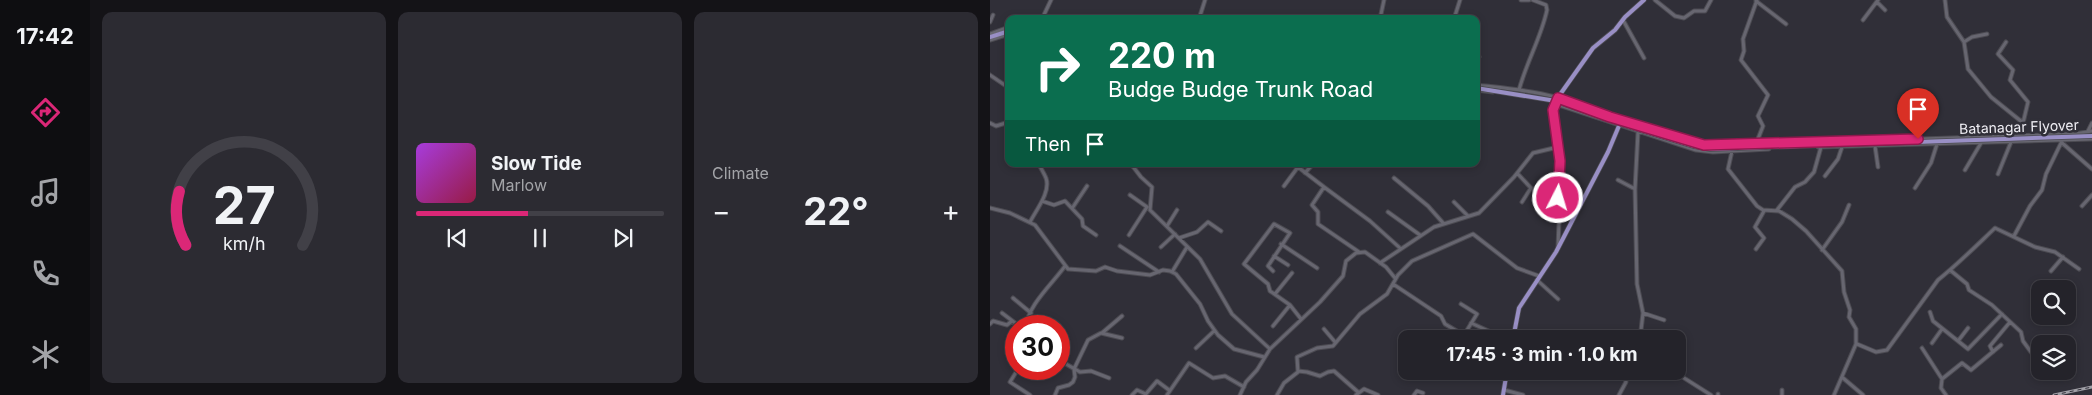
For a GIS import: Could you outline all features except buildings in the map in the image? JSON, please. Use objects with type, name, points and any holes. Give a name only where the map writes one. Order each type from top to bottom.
[{"type":"main road","points":[[1554,103],[1593,48],[1609,36],[1644,0]]},
{"type":"main road","points":[[990,37],[1005,32]]},
{"type":"main road","name":"Batanagar Flyover","points":[[1480,89],[1556,101],[1621,124],[1710,149],[2092,136]]},
{"type":"main road","points":[[1515,330],[1519,308],[1558,248],[1621,121]]},
{"type":"street","points":[[1044,15],[1051,0]]},
{"type":"street","points":[[1200,15],[1205,0]]},
{"type":"street","points":[[1381,15],[1384,0]]},
{"type":"street","points":[[1455,15],[1460,0]]},
{"type":"street","points":[[1521,0],[1529,0]]},
{"type":"street","points":[[1519,90],[1524,74],[1536,49],[1547,10],[1546,5],[1533,0]]},
{"type":"street","points":[[1655,0],[1675,16],[1684,18],[1694,11],[1705,11],[1711,0]]},
{"type":"street","points":[[1945,0],[1947,17],[1964,42],[1968,69],[1986,92],[2023,123]]},
{"type":"street","points":[[1756,144],[1763,126],[1758,116],[1768,95],[1741,62],[1744,49],[1742,41],[1755,1],[1786,24]]},
{"type":"street","points":[[1863,20],[1877,1],[1885,10]]},
{"type":"street","points":[[990,22],[993,15]]},
{"type":"street","points":[[1623,20],[1644,58]]},
{"type":"street","points":[[1964,42],[1972,37],[1988,34]]},
{"type":"street","points":[[2006,42],[1998,54],[2012,70],[2010,80],[2028,102],[2021,136]]},
{"type":"street","points":[[990,75],[1005,85]]},
{"type":"street","points":[[1480,88],[1519,90],[1558,98],[1621,121],[1704,145],[2062,135],[2090,131],[2092,123]]},
{"type":"street","points":[[1480,89],[1554,103],[1620,126],[1704,151],[2061,142],[2092,139]]},
{"type":"street","points":[[1554,103],[1554,118],[1561,168],[1558,248]]},
{"type":"street","points":[[990,123],[996,126],[1005,123]]},
{"type":"street","points":[[1635,125],[1637,284],[1643,313],[1641,330]]},
{"type":"street","points":[[2014,236],[2030,206],[2042,190],[2046,174],[2061,142],[2062,135]]},
{"type":"street","points":[[1998,174],[2012,142]]},
{"type":"street","points":[[2061,142],[2092,168]]},
{"type":"street","points":[[1965,170],[1981,143]]},
{"type":"street","points":[[1916,188],[1931,163],[1937,144]]},
{"type":"street","points":[[1875,146],[1878,167]]},
{"type":"street","points":[[1380,263],[1420,235],[1481,211],[1533,153],[1558,147]]},
{"type":"street","points":[[1777,210],[1795,188],[1811,175],[1822,147]]},
{"type":"street","points":[[1825,176],[1838,159],[1842,147]]},
{"type":"street","points":[[1732,151],[1728,166],[1730,172],[1757,206],[1764,210],[1777,210],[1806,231],[1842,271],[1844,292],[1850,310],[1849,317],[1856,329],[1856,344],[1843,378],[1834,395]]},
{"type":"street","points":[[1030,222],[1042,201],[1047,181],[1040,167]]},
{"type":"street","points":[[1128,235],[1148,208],[1152,186],[1141,177],[1133,167]]},
{"type":"street","points":[[1284,186],[1295,167]]},
{"type":"street","points":[[1298,167],[1370,221],[1400,248]]},
{"type":"street","points":[[1305,173],[1310,167]]},
{"type":"street","points":[[1517,173],[1531,188],[1522,202]]},
{"type":"street","points":[[1394,178],[1428,206],[1444,224]]},
{"type":"street","points":[[1618,180],[1635,189]]},
{"type":"street","points":[[1073,207],[1087,186]]},
{"type":"street","points":[[1324,187],[1312,205],[1318,212],[1317,223],[1360,252],[1365,252],[1396,278]]},
{"type":"street","points":[[1130,195],[1148,208],[1200,259],[1232,314],[1270,349]]},
{"type":"street","points":[[2082,206],[2092,195]]},
{"type":"street","points":[[1042,201],[1054,205],[1064,200],[1073,207],[1082,220],[1081,225],[1096,235]]},
{"type":"street","points":[[1454,202],[1467,216]]},
{"type":"street","points":[[1822,250],[1842,222],[1849,205]]},
{"type":"street","points":[[990,208],[1030,222],[1041,231],[1065,266],[1070,269],[1093,271],[1105,267],[1117,271],[1150,275],[1163,270],[1172,272],[1200,304],[1214,331],[1234,349],[1264,358]]},
{"type":"street","points":[[1167,226],[1177,210]]},
{"type":"street","points":[[1756,249],[1764,238],[1755,227],[1764,210]]},
{"type":"street","points":[[1388,212],[1420,235]]},
{"type":"street","points":[[1179,238],[1198,232],[1208,222],[1221,231]]},
{"type":"street","points":[[1273,271],[1268,266],[1289,232],[1272,224],[1244,264],[1268,284],[1269,290],[1290,305],[1301,320]]},
{"type":"street","points":[[1856,344],[1876,352],[1887,350],[1938,280],[1970,253],[1995,228],[2030,245],[2051,251],[2079,269]]},
{"type":"street","points":[[1161,247],[1175,234]]},
{"type":"street","points":[[1298,371],[1297,358],[1317,348],[1330,347],[1360,314],[1387,294],[1396,278],[1407,265],[1420,256],[1473,234],[1518,268],[1538,278],[1558,300]]},
{"type":"street","points":[[1281,244],[1317,268]]},
{"type":"street","points":[[1120,246],[1159,272]]},
{"type":"street","points":[[1172,272],[1187,247]]},
{"type":"street","points":[[1240,395],[1270,349],[1320,302],[1343,276],[1346,261],[1360,252]]},
{"type":"street","points":[[1274,256],[1288,265]]},
{"type":"street","points":[[2051,271],[2063,257]]},
{"type":"street","points":[[1030,315],[1040,297],[1065,266]]},
{"type":"street","points":[[1950,270],[1967,284],[1969,290],[2002,314],[2023,334],[2024,341],[2031,351]]},
{"type":"street","points":[[1275,294],[1292,273]]},
{"type":"street","points":[[1393,284],[1442,316],[1443,322],[1455,330]]},
{"type":"street","points":[[1013,298],[1031,312]]},
{"type":"street","points":[[1461,304],[1477,314],[1467,330]]},
{"type":"street","points":[[1273,326],[1290,305]]},
{"type":"street","points":[[1930,312],[1932,320],[1969,348],[2002,314]]},
{"type":"street","points":[[1643,313],[1664,320]]},
{"type":"street","points":[[1055,395],[1058,388],[1070,385],[1073,382],[1074,369],[1088,340],[1101,333],[1122,316]]},
{"type":"street","points":[[990,324],[993,321],[1005,324]]},
{"type":"street","points":[[1993,352],[1990,346],[2010,322]]},
{"type":"street","points":[[1471,323],[1486,330]]},
{"type":"street","points":[[1958,341],[1968,328]]},
{"type":"street","points":[[1324,329],[1335,342]]},
{"type":"street","points":[[1932,342],[1942,329]]},
{"type":"street","points":[[1196,348],[1214,331]]},
{"type":"street","points":[[1101,333],[1122,338]]},
{"type":"street","points":[[1942,379],[1960,363],[1971,370],[2001,345]]},
{"type":"street","points":[[1922,348],[1942,379],[1941,388],[1946,395]]},
{"type":"street","points":[[1167,395],[1188,363],[1213,378],[1225,376],[1244,387]]},
{"type":"street","points":[[1070,367],[1080,372],[1091,371],[1109,378]]},
{"type":"street","points":[[1277,395],[1284,383],[1298,371],[1320,376],[1334,371],[1357,394],[1366,390],[1378,395]]},
{"type":"street","points":[[1843,378],[1863,395]]},
{"type":"street","points":[[1686,379],[1711,395]]},
{"type":"street","points":[[1011,380],[1010,382],[1030,395]]},
{"type":"street","points":[[1619,395],[1626,380]]},
{"type":"street","points":[[1132,395],[1137,390],[1145,395],[1157,382],[1170,390]]},
{"type":"street","points":[[1782,390],[1782,395]]},
{"type":"street","points":[[1414,395],[1417,391],[1424,393]]},
{"type":"street","points":[[1503,392],[1523,395]]},
{"type":"railway","points":[[2054,395],[2092,387]]},
{"type":"route","points":[[1558,198],[1561,168],[1553,110],[1554,103],[1558,98],[1610,117],[1704,145],[1918,139]]}]
